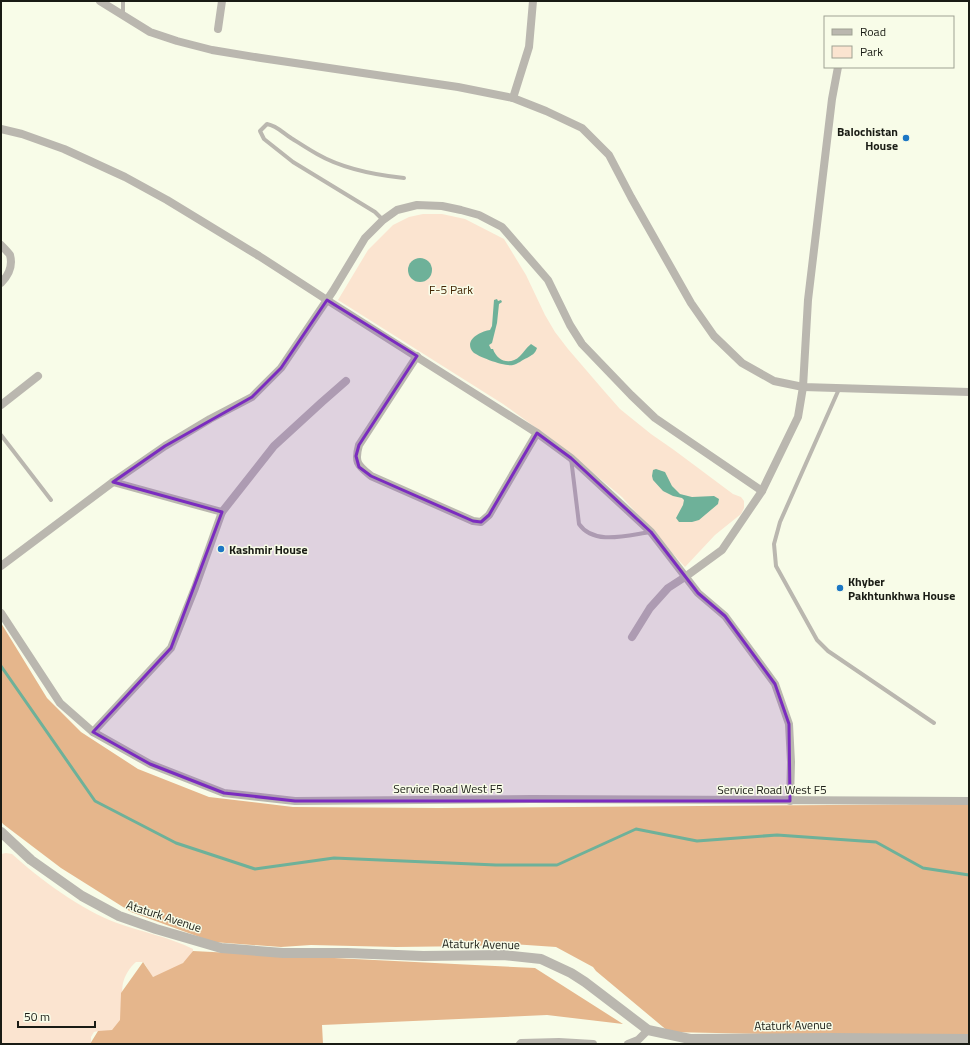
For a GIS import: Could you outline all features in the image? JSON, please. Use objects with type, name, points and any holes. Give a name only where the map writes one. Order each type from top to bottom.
[{"type":"street","points":[[100,1],[150,32],[212,50],[458,87],[513,98],[546,111],[582,128],[609,155],[631,198],[687,296],[714,336],[742,363],[774,381],[803,387],[969,392]]},
{"type":"street","points":[[218,29],[222,1]]},
{"type":"street","points":[[513,98],[528,47],[533,1]]},
{"type":"street","points":[[632,637],[650,608],[668,588],[722,550],[762,491],[798,417],[803,387],[808,300],[832,99],[838,68]]},
{"type":"street","points":[[1,129],[22,134],[64,149],[125,177],[218,230],[537,433],[570,458],[651,532],[698,594],[725,616],[775,684],[789,724],[791,762],[790,801]]},
{"type":"street","points":[[1,566],[113,482],[165,446],[210,419],[252,397],[281,368],[327,300],[365,238],[383,220],[397,210],[417,205],[442,206],[479,215],[502,227],[548,280],[570,325],[582,344],[631,395],[655,418],[762,491]]},
{"type":"street","points":[[1,245],[10,254],[11,266],[7,277],[1,283]]},
{"type":"street","points":[[417,356],[359,445],[356,456],[359,466],[371,476],[473,521],[481,522],[489,515],[537,433]]},
{"type":"street","points":[[1,405],[38,376]]},
{"type":"street","points":[[93,732],[172,648],[222,512],[274,446],[346,381]]},
{"type":"street","points":[[113,482],[222,512]]},
{"type":"street","name":"Service Road West F5","points":[[1,613],[60,704],[93,732],[150,764],[224,793],[295,801],[969,801]]},
{"type":"street","name":"Ataturk Avenue","points":[[1,832],[31,860],[82,896],[119,916],[156,930],[221,948],[283,953],[347,953],[423,956],[503,955],[541,959],[571,973],[585,982],[648,1030],[704,1042],[958,1042],[969,1039]]},
{"type":"street","points":[[628,1044],[638,1040],[648,1030]]},
{"type":"street","points":[[520,1043],[559,1042],[593,1044]]},
{"type":"lane","points":[[122,14],[123,1]]},
{"type":"lane","points":[[383,220],[375,212],[293,162],[264,139],[260,131],[267,124],[275,126],[291,138],[319,155],[346,166],[378,175],[404,178]]},
{"type":"lane","points":[[839,389],[780,522],[774,544],[776,566],[817,640],[828,650],[934,724]]},
{"type":"lane","points":[[1,435],[51,500]]},
{"type":"lane","points":[[570,458],[579,524],[584,530],[602,538],[651,532]]},
{"type":"highlighted area","points":[[327,300],[417,356],[359,445],[356,456],[359,467],[371,476],[473,521],[481,522],[489,515],[537,433],[571,458],[651,532],[698,593],[725,616],[775,684],[789,724],[790,801],[295,801],[224,793],[150,764],[93,732],[171,648],[222,512],[113,482],[165,446],[252,397],[281,368]]},
{"type":"green space","name":"F-5 Park","points":[[423,214],[442,214],[465,219],[504,239],[526,275],[545,315],[555,332],[620,409],[651,434],[733,494],[741,497],[744,501],[744,508],[741,514],[715,535],[685,567],[622,497],[557,443],[503,404],[338,300],[368,250],[393,225],[409,217]]},
{"type":"green space","points":[[1,854],[12,854],[48,883],[90,911],[117,923],[184,945],[193,949],[193,951],[185,961],[176,968],[153,977],[143,962],[136,962],[128,971],[123,983],[120,1022],[117,1027],[112,1030],[94,1032],[91,1037],[91,1044],[1,1044]]},
{"type":"shaded area","points":[[415,258],[425,258],[432,265],[432,275],[425,282],[415,282],[408,275],[408,265]]},
{"type":"shaded area","points":[[497,299],[498,301],[501,300],[502,302],[499,304],[497,323],[492,343],[489,345],[491,349],[493,349],[498,357],[504,361],[512,361],[520,356],[531,344],[537,348],[532,355],[513,365],[504,365],[486,359],[473,352],[470,348],[470,344],[474,337],[482,332],[490,330],[492,326],[494,300]]},
{"type":"shaded area","points":[[656,469],[665,472],[672,486],[680,494],[692,497],[714,496],[719,499],[718,504],[699,520],[692,522],[679,522],[676,518],[684,500],[663,491],[653,480],[653,470]]},
{"type":"shaded area","points":[[1,623],[47,698],[81,732],[138,769],[209,797],[293,807],[439,808],[969,804],[969,1034],[812,1035],[669,1032],[593,967],[556,947],[512,944],[396,947],[311,945],[281,947],[213,942],[131,912],[61,868],[1,821]]},
{"type":"shaded area","points":[[193,951],[535,968],[623,1024],[547,1015],[322,1025],[323,1044],[90,1044],[98,1031],[112,1030],[120,1020],[121,993],[143,962],[153,977],[183,963]]},
{"type":"waterway","points":[[1,666],[95,801],[176,843],[255,869],[334,858],[496,865],[557,865],[636,829],[697,841],[777,835],[876,842],[923,868],[969,875]]},
{"type":"place","name":"Balochistan House","points":[[906,138]]},
{"type":"place","name":"Kashmir House","points":[[221,549]]},
{"type":"place","name":"Khyber Pakhtunkhwa House","points":[[840,588]]}]
